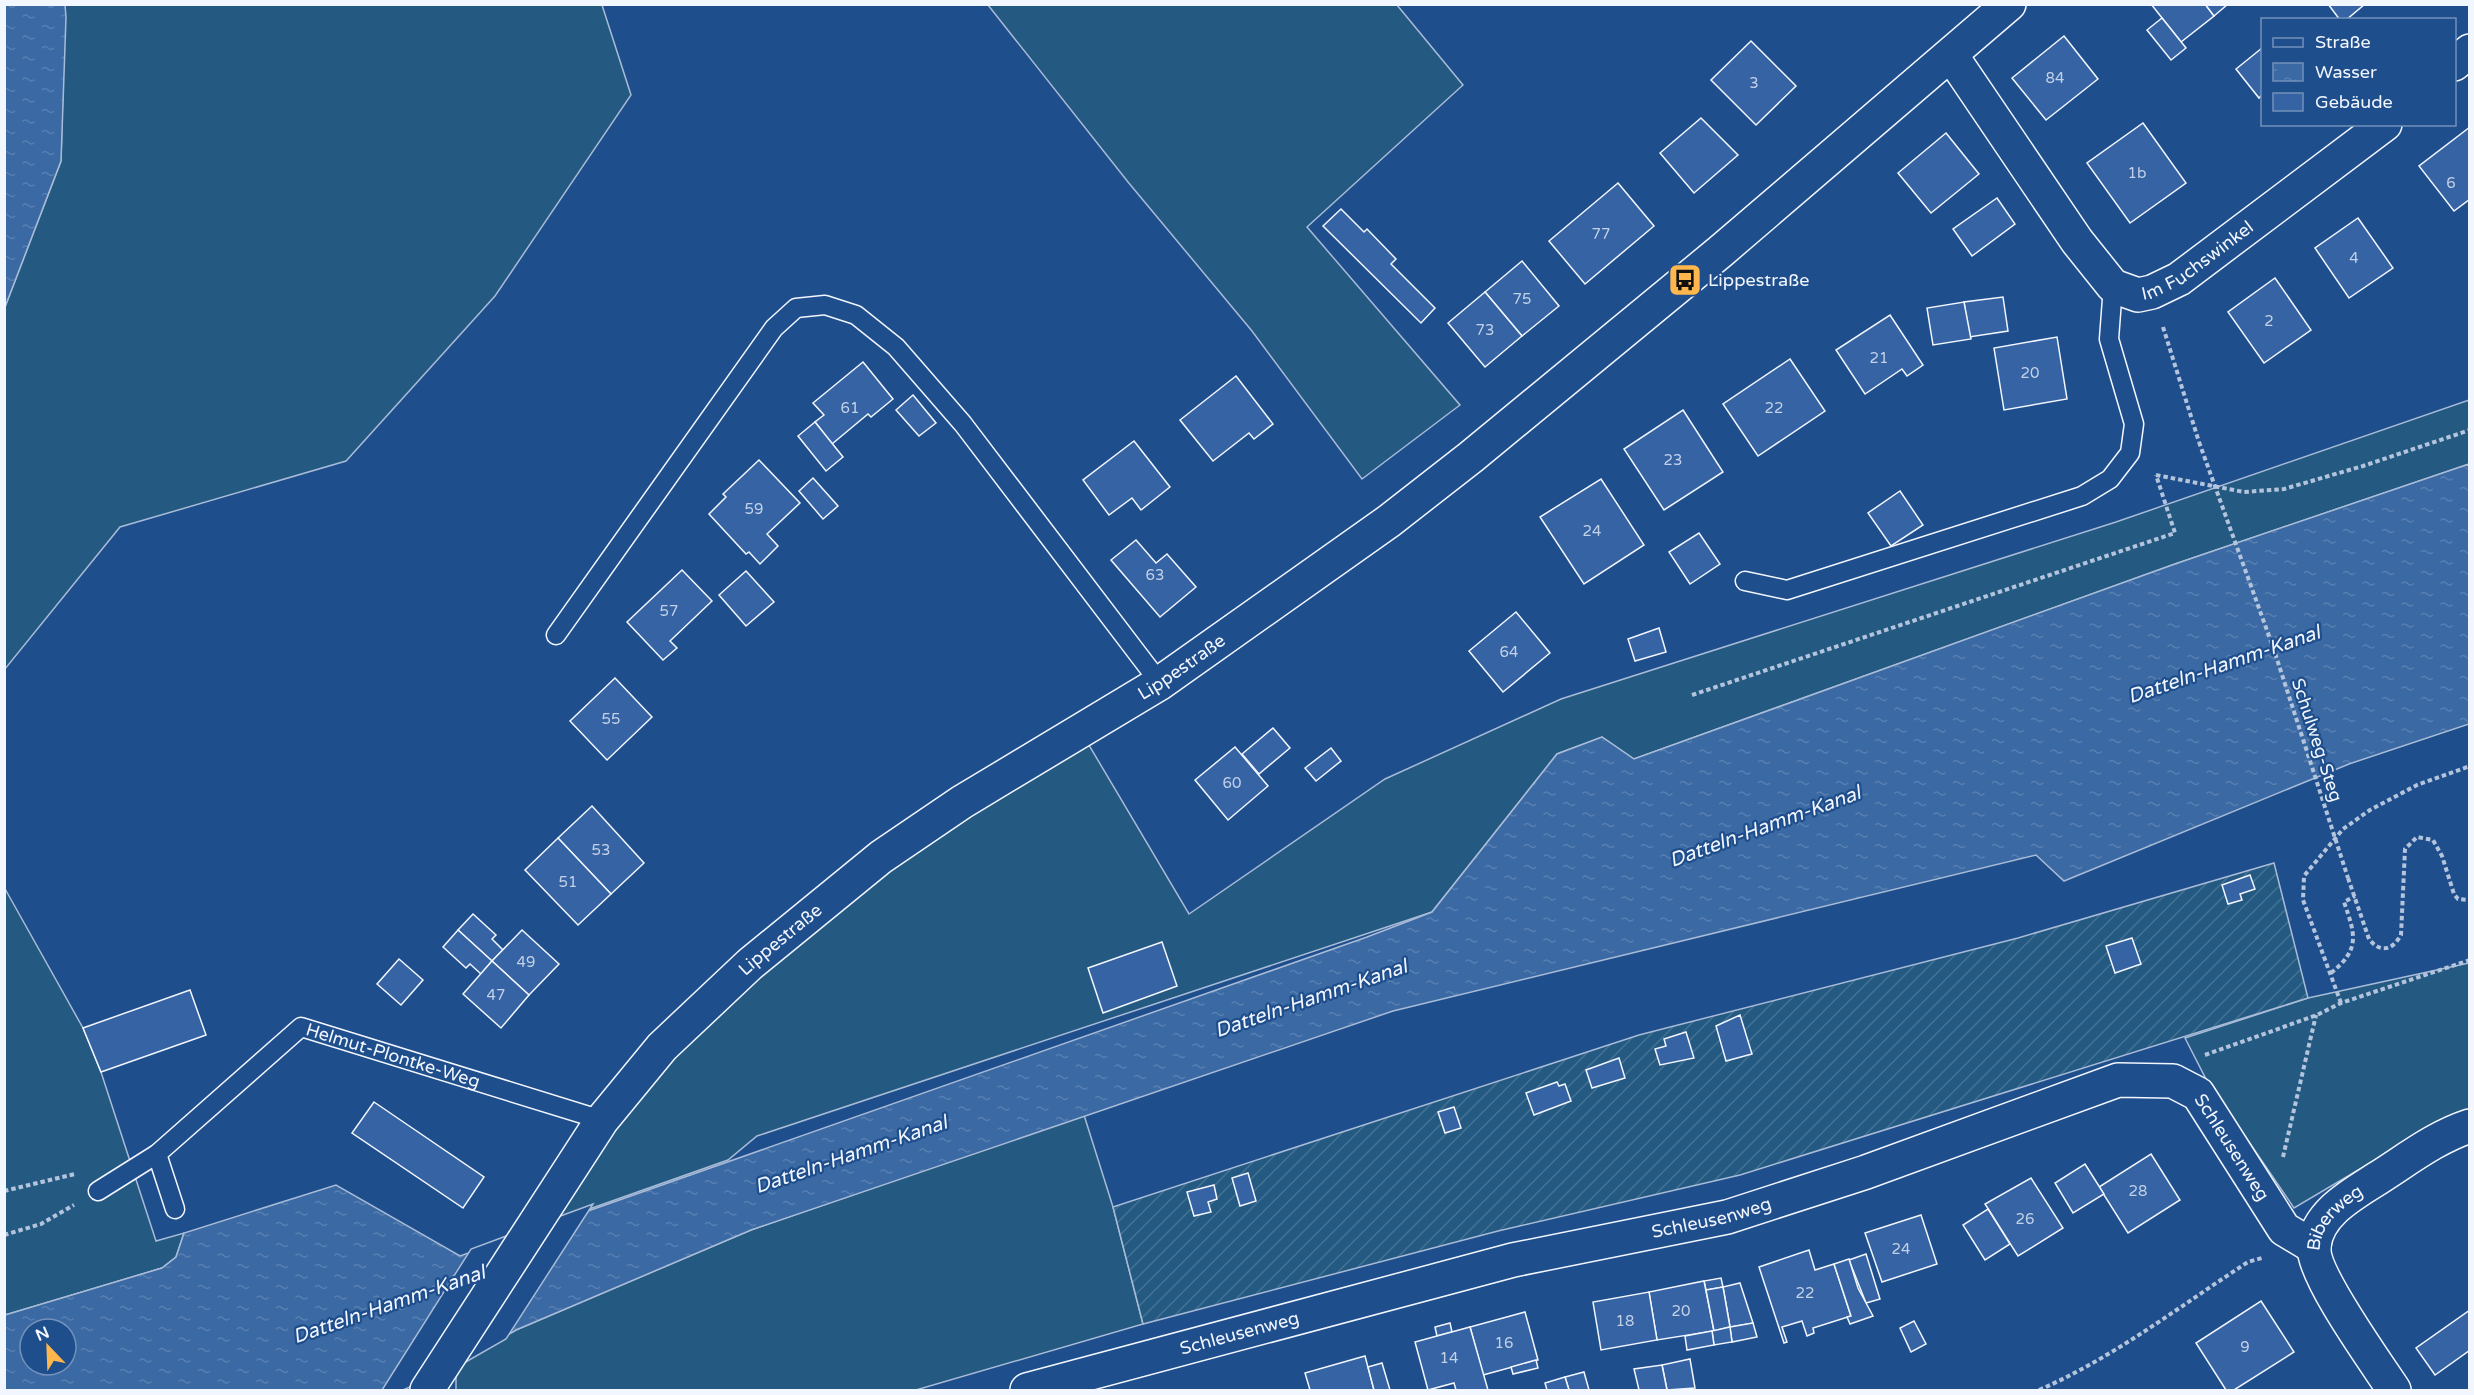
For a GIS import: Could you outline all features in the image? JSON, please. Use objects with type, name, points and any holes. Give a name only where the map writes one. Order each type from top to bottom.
[{"type":"street","name":"Lippestraße","points":[[427,1390],[602,1119],[662,1047],[706,1003],[881,857],[962,802],[1160,683],[1361,541],[1471,458],[2009,4]]},
{"type":"street","points":[[2456,62],[2469,51]]},
{"type":"street","name":"Im Fuchswinkel","points":[[1951,55],[2077,241],[2113,286],[2138,295],[2152,292],[2179,279],[2382,126]]},
{"type":"street","name":"Schleusenweg","points":[[1027,1390],[1513,1260],[1727,1217],[1866,1172],[2118,1080],[2173,1081],[2198,1094],[2284,1229],[2314,1247]]},
{"type":"street","name":"Biberweg","points":[[2394,1390],[2321,1275],[2314,1247],[2322,1227],[2337,1205],[2448,1133],[2469,1126]]},
{"type":"lane","points":[[1745,581],[1787,590],[2082,496],[2110,479],[2130,453],[2133,424],[2109,339],[2113,286]]},
{"type":"lane","points":[[556,635],[774,328],[796,308],[825,305],[856,315],[896,347],[963,424],[1160,683]]},
{"type":"lane","name":"Helmut-Plontke-Weg","points":[[98,1191],[157,1154],[301,1027],[602,1119]]},
{"type":"lane","points":[[157,1154],[175,1209]]},
{"type":"path","name":"Schulweg-Steg","points":[[2166,337],[2199,442],[2273,647],[2369,939],[2375,947],[2386,950],[2395,946],[2401,936],[2404,849],[2416,837],[2426,837],[2438,848],[2454,894],[2458,899],[2469,900]]},
{"type":"path","points":[[2130,453],[2156,475],[2244,492],[2284,489],[2363,466],[2469,430]]},
{"type":"path","points":[[1692,695],[2175,533],[2156,475]]},
{"type":"path","points":[[2341,1003],[2303,900],[2304,876],[2343,829],[2370,810],[2417,785],[2469,766]]},
{"type":"path","points":[[2331,973],[2342,964],[2354,940],[2355,933],[2344,902],[2355,896]]},
{"type":"path","points":[[2173,1081],[2190,1060],[2317,1015],[2341,1003],[2469,960]]},
{"type":"path","points":[[2271,1209],[2317,1015]]},
{"type":"path","points":[[4,1236],[41,1224],[98,1191]]},
{"type":"path","points":[[2039,1390],[2065,1379],[2112,1351],[2248,1262],[2314,1247]]},
{"type":"shaded area","points":[[65,5],[602,5],[631,95],[495,296],[346,461],[120,527],[5,669],[5,307],[61,161]]},
{"type":"shaded area","points":[[988,5],[1397,5],[1463,85],[1307,227],[1460,405],[1362,479],[1252,331],[1128,182]]},
{"type":"shaded area","points":[[2469,400],[2469,464],[2175,564],[1634,759],[1602,737],[1557,754],[1432,912],[757,1136],[728,1160],[544,1225],[608,1132],[731,991],[903,847],[1083,735],[1189,914],[1385,779],[1561,699],[2116,522]]},
{"type":"shaded area","points":[[2274,863],[2308,998],[1740,1175],[1498,1231],[1143,1324],[1113,1207],[1639,1035],[2018,938]]},
{"type":"shaded area","points":[[4,887],[83,1028],[101,1072],[156,1241],[184,1233],[176,1257],[162,1268],[5,1315]]},
{"type":"shaded area","points":[[2469,963],[2469,1111],[2441,1121],[2294,1208],[2206,1079],[2185,1038],[2308,998]]},
{"type":"shaded area","points":[[1084,1115],[1113,1207],[1143,1324],[916,1390],[456,1390],[456,1364],[516,1330],[751,1230]]},
{"type":"water","points":[[5,4],[65,5],[66,17],[61,161],[5,307]]},
{"type":"water","name":"Datteln-Hamm-Kanal","points":[[2469,464],[2469,724],[2349,764],[2064,881],[2036,855],[1393,1011],[751,1230],[516,1330],[456,1364],[395,1390],[5,1390],[5,1315],[162,1268],[176,1257],[184,1233],[336,1185],[460,1256],[1367,937],[1432,912],[1557,754],[1602,737],[1634,759],[2175,564]]},
{"type":"pier","points":[[593,1204],[506,1339],[457,1367],[403,1390],[382,1390],[471,1249]]},
{"type":"building","points":[[2151,4],[2205,4],[2214,16],[2181,42]]},
{"type":"building","points":[[2205,4],[2228,4],[2214,16]]},
{"type":"building","points":[[2328,4],[2365,4],[2348,18],[2338,18]]},
{"type":"building","points":[[2162,18],[2186,48],[2171,60],[2147,30]]},
{"type":"building","points":[[2064,36],[2098,79],[2046,120],[2012,78]]},
{"type":"building","points":[[1751,41],[1796,86],[1756,125],[1711,80]]},
{"type":"building","points":[[2261,49],[2261,96],[2259,98],[2236,69]]},
{"type":"building","points":[[1701,118],[1738,155],[1694,193],[1660,153]]},
{"type":"building","points":[[2143,123],[2186,183],[2130,223],[2087,163]]},
{"type":"building","points":[[2470,127],[2470,199],[2454,211],[2419,166]]},
{"type":"building","points":[[1946,133],[1979,174],[1931,213],[1898,173]]},
{"type":"building","points":[[1618,183],[1654,226],[1585,284],[1549,241]]},
{"type":"building","points":[[1997,198],[2015,224],[1972,256],[1953,229]]},
{"type":"building","points":[[1341,209],[1364,232],[1367,229],[1396,259],[1391,264],[1435,308],[1421,323],[1323,226]]},
{"type":"building","points":[[2358,218],[2393,268],[2349,298],[2315,248]]},
{"type":"building","points":[[1522,261],[1559,306],[1522,336],[1485,292]]},
{"type":"building","points":[[2275,278],[2311,330],[2264,363],[2228,312]]},
{"type":"building","points":[[1485,292],[1522,336],[1485,367],[1448,323]]},
{"type":"building","points":[[2003,297],[2008,331],[1969,337],[1964,302]]},
{"type":"building","points":[[1964,302],[1971,339],[1933,345],[1927,308]]},
{"type":"building","points":[[1890,315],[1923,365],[1907,376],[1902,369],[1865,394],[1836,350]]},
{"type":"building","points":[[2057,337],[2067,399],[2004,410],[1994,348]]},
{"type":"building","points":[[1790,359],[1825,411],[1758,456],[1723,404]]},
{"type":"building","points":[[863,362],[893,399],[871,417],[868,414],[832,444],[815,422],[824,415],[813,403]]},
{"type":"building","points":[[1236,376],[1273,424],[1254,439],[1249,433],[1213,461],[1180,420]]},
{"type":"building","points":[[913,395],[936,423],[919,436],[896,410]]},
{"type":"building","points":[[1683,410],[1723,472],[1664,510],[1624,449]]},
{"type":"building","points":[[815,422],[843,457],[826,471],[798,436]]},
{"type":"building","points":[[1134,441],[1170,487],[1141,510],[1132,498],[1109,515],[1083,480]]},
{"type":"building","points":[[759,460],[800,503],[767,534],[778,546],[760,564],[749,552],[746,554],[709,514],[726,497],[723,494]]},
{"type":"building","points":[[813,478],[838,506],[823,519],[799,491]]},
{"type":"building","points":[[1601,479],[1644,545],[1584,584],[1540,517]]},
{"type":"building","points":[[1900,491],[1923,525],[1891,546],[1868,513]]},
{"type":"building","points":[[1699,533],[1720,564],[1690,584],[1669,552]]},
{"type":"building","points":[[1136,540],[1156,563],[1167,554],[1196,587],[1160,617],[1111,560]]},
{"type":"building","points":[[682,570],[712,601],[670,641],[677,648],[663,660],[627,622]]},
{"type":"building","points":[[746,571],[774,602],[746,626],[719,595]]},
{"type":"building","points":[[1516,612],[1550,653],[1503,692],[1469,651]]},
{"type":"building","points":[[1659,628],[1666,652],[1635,661],[1628,639]]},
{"type":"building","points":[[615,678],[652,717],[607,760],[570,721]]},
{"type":"building","points":[[1273,728],[1290,748],[1259,774],[1242,754]]},
{"type":"building","points":[[1235,747],[1268,786],[1228,820],[1195,780]]},
{"type":"building","points":[[1331,748],[1341,761],[1316,781],[1305,768]]},
{"type":"building","points":[[592,806],[644,863],[611,894],[558,838]]},
{"type":"building","points":[[558,838],[611,894],[578,925],[525,870]]},
{"type":"building","points":[[2250,875],[2255,889],[2240,894],[2242,900],[2228,904],[2222,885]]},
{"type":"building","points":[[473,914],[496,935],[492,939],[503,950],[492,961],[458,930]]},
{"type":"building","points":[[458,930],[492,961],[481,974],[470,964],[466,968],[443,947]]},
{"type":"building","points":[[522,930],[559,964],[529,995],[492,961]]},
{"type":"building","points":[[2132,938],[2141,964],[2115,973],[2106,946]]},
{"type":"building","points":[[1162,942],[1177,986],[1103,1013],[1088,968]]},
{"type":"building","points":[[399,959],[423,980],[401,1005],[377,984]]},
{"type":"building","points":[[492,961],[529,995],[501,1028],[463,994]]},
{"type":"building","points":[[190,990],[206,1035],[101,1072],[83,1028]]},
{"type":"building","points":[[1740,1015],[1752,1054],[1726,1061],[1716,1026]]},
{"type":"building","points":[[1686,1032],[1694,1058],[1660,1065],[1655,1049],[1666,1046],[1664,1039]]},
{"type":"building","points":[[1619,1058],[1625,1078],[1592,1088],[1586,1070]]},
{"type":"building","points":[[1557,1082],[1559,1086],[1565,1084],[1571,1101],[1534,1115],[1526,1093]]},
{"type":"building","points":[[374,1102],[484,1177],[463,1208],[352,1133]]},
{"type":"building","points":[[1454,1107],[1461,1128],[1445,1133],[1438,1112]]},
{"type":"building","points":[[2151,1154],[2180,1200],[2128,1233],[2099,1187]]},
{"type":"building","points":[[2085,1164],[2104,1194],[2073,1213],[2055,1183]]},
{"type":"building","points":[[1248,1173],[1256,1201],[1240,1206],[1232,1178]]},
{"type":"building","points":[[2031,1178],[2063,1228],[2018,1256],[1985,1204]]},
{"type":"building","points":[[1214,1185],[1217,1199],[1208,1202],[1211,1212],[1194,1216],[1187,1192]]},
{"type":"building","points":[[1988,1209],[2010,1244],[1985,1260],[1963,1225]]},
{"type":"building","points":[[1921,1215],[1937,1264],[1882,1282],[1865,1233]]},
{"type":"building","points":[[1809,1250],[1815,1270],[1834,1264],[1851,1316],[1813,1328],[1814,1333],[1807,1336],[1802,1321],[1782,1327],[1787,1342],[1784,1343],[1759,1267]]},
{"type":"building","points":[[1866,1254],[1880,1299],[1866,1303],[1849,1260]]},
{"type":"building","points":[[1849,1259],[1858,1288],[1873,1316],[1850,1324],[1847,1317],[1851,1316],[1834,1264]]},
{"type":"building","points":[[1721,1278],[1723,1287],[1706,1290],[1704,1281]]},
{"type":"building","points":[[1704,1281],[1714,1331],[1657,1340],[1649,1292]]},
{"type":"building","points":[[1740,1283],[1753,1323],[1730,1327],[1723,1287]]},
{"type":"building","points":[[1723,1287],[1730,1327],[1714,1331],[1706,1290]]},
{"type":"building","points":[[1649,1292],[1657,1340],[1601,1350],[1593,1302]]},
{"type":"building","points":[[2261,1301],[2294,1352],[2234,1390],[2226,1390],[2196,1343]]},
{"type":"building","points":[[2470,1310],[2470,1350],[2435,1375],[2416,1348]]},
{"type":"building","points":[[1525,1312],[1538,1360],[1483,1375],[1470,1327]]},
{"type":"building","points":[[1914,1321],[1926,1344],[1911,1352],[1900,1328]]},
{"type":"building","points":[[1450,1323],[1452,1332],[1437,1336],[1435,1327]]},
{"type":"building","points":[[1753,1323],[1757,1337],[1732,1342],[1730,1327]]},
{"type":"building","points":[[1470,1327],[1488,1390],[1456,1390],[1454,1383],[1428,1390],[1415,1342]]},
{"type":"building","points":[[1730,1327],[1732,1342],[1714,1345],[1712,1331]]},
{"type":"building","points":[[1712,1331],[1714,1345],[1687,1350],[1685,1336]]},
{"type":"building","points":[[1365,1356],[1374,1390],[1310,1390],[1305,1373]]},
{"type":"building","points":[[1690,1359],[1695,1388],[1667,1390],[1662,1365]]},
{"type":"building","points":[[1536,1360],[1538,1368],[1513,1374],[1511,1367]]},
{"type":"building","points":[[1382,1363],[1390,1390],[1374,1390],[1368,1367]]},
{"type":"building","points":[[1662,1365],[1667,1390],[1639,1390],[1634,1369]]},
{"type":"building","points":[[1584,1372],[1589,1390],[1569,1390],[1565,1377]]},
{"type":"building","points":[[1565,1377],[1569,1390],[1547,1390],[1545,1383]]},
{"type":"place","name":"Lippestraße","points":[[1685,280]]}]
